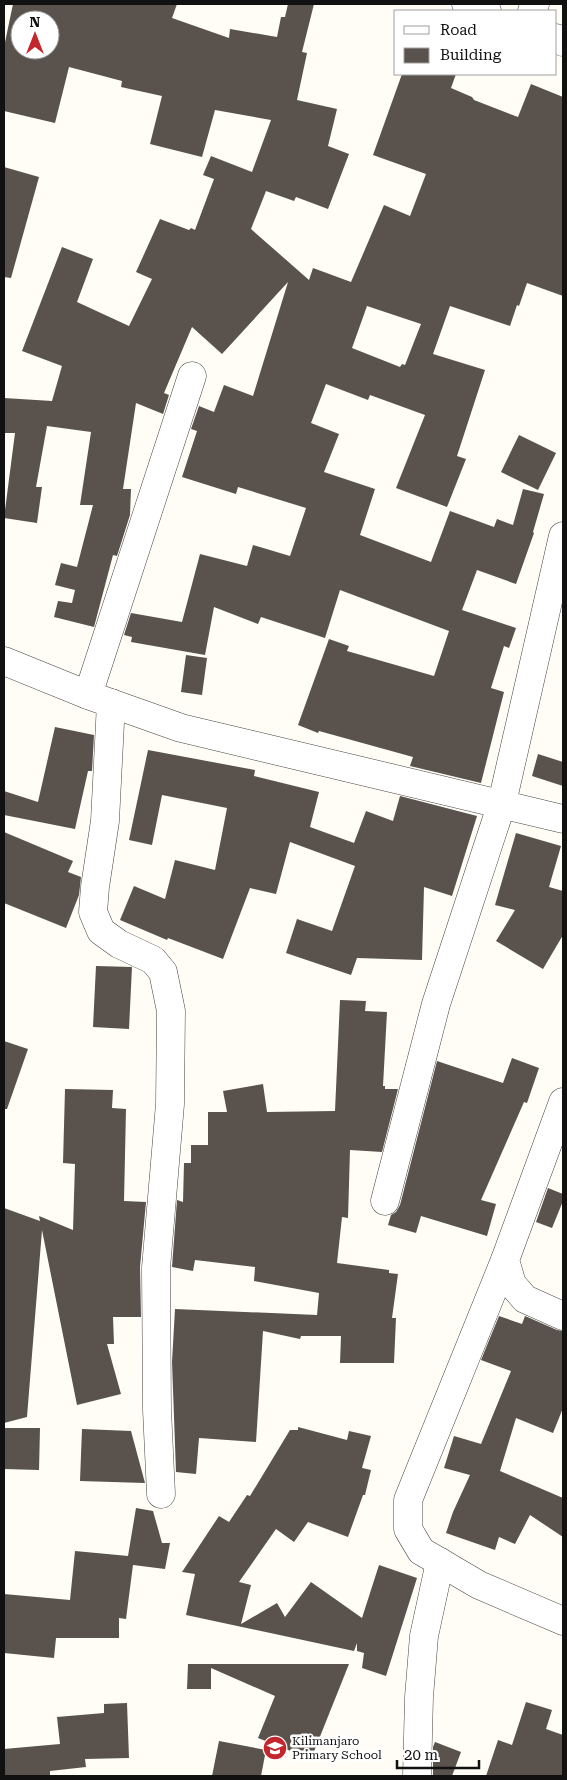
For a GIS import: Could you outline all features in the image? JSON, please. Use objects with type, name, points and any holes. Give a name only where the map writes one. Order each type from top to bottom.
[{"type":"street","points":[[466,4],[484,10]]},
{"type":"street","points":[[161,1494],[156,1268],[170,1104],[171,1011],[164,972],[153,960],[119,944],[101,931],[93,912],[105,821],[99,699],[192,376]]},
{"type":"street","points":[[385,1201],[436,1004],[502,803],[563,536]]},
{"type":"street","points":[[4,661],[99,699],[181,728],[563,819]]},
{"type":"street","points":[[563,1102],[506,1260],[408,1500],[408,1529],[420,1551],[479,1585],[563,1620]]},
{"type":"street","points":[[506,1260],[512,1284],[525,1299],[563,1316]]},
{"type":"street","points":[[417,1776],[419,1697],[424,1636],[440,1562]]},
{"type":"building","points":[[13,4],[177,4],[172,18],[229,38],[230,29],[277,37],[281,17],[285,17],[288,4],[314,4],[302,52],[307,53],[297,100],[337,109],[328,146],[349,154],[328,209],[296,197],[294,201],[266,191],[251,229],[309,280],[313,268],[351,282],[384,205],[410,216],[426,174],[373,155],[402,75],[456,75],[451,88],[472,97],[474,100],[518,117],[531,84],[563,97],[563,296],[527,283],[510,326],[450,306],[433,354],[485,370],[457,456],[466,459],[447,507],[396,488],[425,415],[370,395],[368,400],[326,384],[311,423],[339,434],[324,472],[375,489],[360,535],[431,562],[450,511],[494,527],[497,519],[513,525],[523,489],[544,494],[534,533],[516,584],[477,570],[462,610],[516,628],[509,648],[504,646],[491,688],[504,692],[481,783],[410,766],[413,757],[319,731],[318,733],[298,725],[329,639],[349,646],[347,651],[434,676],[449,631],[340,590],[325,638],[261,617],[258,624],[214,607],[205,655],[131,642],[132,637],[124,635],[131,613],[182,622],[200,554],[247,566],[253,545],[290,556],[306,508],[238,487],[236,494],[182,477],[197,431],[191,429],[199,406],[214,412],[224,385],[253,396],[288,282],[222,354],[192,327],[164,393],[169,395],[163,414],[136,403],[123,489],[131,489],[130,515],[117,556],[113,555],[94,627],[54,617],[58,601],[72,603],[75,590],[55,585],[61,563],[77,567],[93,505],[80,505],[91,432],[47,426],[36,487],[42,487],[37,523],[4,518],[15,433],[4,433],[4,398],[52,401],[62,366],[22,351],[62,247],[93,259],[77,302],[129,326],[152,279],[136,272],[160,219],[189,230],[191,228],[195,230],[214,179],[203,175],[211,156],[252,172],[271,120],[215,110],[202,157],[150,144],[162,96],[121,87],[122,81],[69,67],[55,123],[4,111],[4,47],[10,18],[10,60],[60,60],[60,10],[12,10]],"holes":[[[367,306],[421,324],[405,365],[402,364],[400,367],[352,348]]]},
{"type":"building","points":[[4,167],[39,177],[11,278],[4,277]]},
{"type":"building","points":[[519,435],[556,453],[538,490],[501,472]]},
{"type":"building","points":[[186,655],[207,658],[202,695],[181,692]]},
{"type":"building","points":[[55,727],[94,735],[92,771],[88,771],[75,829],[4,815],[4,791],[38,802]]},
{"type":"building","points":[[148,750],[255,770],[254,776],[319,792],[310,827],[354,843],[366,811],[393,821],[400,796],[477,816],[452,896],[424,887],[422,960],[357,958],[351,975],[286,953],[297,919],[332,931],[355,866],[290,842],[276,894],[250,888],[223,959],[168,938],[167,940],[120,920],[134,886],[165,899],[175,860],[215,870],[227,808],[162,795],[152,845],[129,840]]},
{"type":"building","points":[[538,754],[563,762],[563,786],[532,776]]},
{"type":"building","points":[[4,832],[73,861],[68,872],[81,877],[79,895],[66,928],[4,903]]},
{"type":"building","points":[[516,833],[561,846],[549,887],[563,891],[563,935],[543,969],[496,941],[515,910],[495,905]]},
{"type":"building","points":[[96,966],[132,967],[129,1029],[93,1027]]},
{"type":"building","points":[[340,1000],[366,1001],[365,1011],[387,1012],[383,1086],[385,1086],[385,1089],[398,1089],[382,1152],[350,1150],[348,1218],[342,1217],[337,1263],[389,1270],[389,1273],[398,1274],[392,1318],[396,1318],[394,1363],[340,1363],[341,1336],[301,1336],[300,1339],[263,1331],[256,1442],[199,1438],[196,1474],[176,1472],[172,1362],[175,1309],[317,1315],[319,1293],[254,1281],[255,1267],[195,1260],[193,1271],[172,1267],[177,1200],[183,1202],[184,1163],[191,1163],[191,1145],[208,1145],[208,1112],[227,1112],[223,1091],[263,1084],[267,1112],[335,1111]]},
{"type":"building","points":[[4,1041],[28,1049],[7,1109],[4,1109]]},
{"type":"building","points":[[512,1058],[539,1068],[527,1103],[524,1102],[481,1200],[496,1204],[487,1236],[421,1216],[416,1233],[388,1225],[391,1215],[396,1212],[400,1205],[437,1061],[503,1083]]},
{"type":"building","points":[[65,1089],[113,1090],[112,1108],[126,1109],[124,1201],[146,1202],[140,1267],[141,1317],[113,1317],[114,1344],[107,1344],[121,1394],[77,1405],[42,1230],[27,1417],[4,1423],[4,1208],[40,1221],[39,1216],[73,1230],[75,1164],[63,1163]]},
{"type":"building","points":[[548,1188],[563,1194],[563,1201],[552,1228],[536,1222]]},
{"type":"building","points":[[499,1316],[522,1324],[525,1316],[563,1331],[563,1408],[553,1433],[516,1418],[500,1471],[563,1498],[563,1537],[530,1515],[515,1544],[499,1537],[495,1550],[446,1533],[453,1512],[470,1475],[444,1468],[454,1436],[481,1444],[511,1371],[481,1360]]},
{"type":"building","points":[[298,1427],[347,1440],[349,1431],[371,1436],[362,1468],[371,1470],[365,1495],[363,1495],[348,1537],[308,1522],[294,1542],[276,1529],[239,1582],[251,1585],[241,1624],[277,1603],[285,1617],[311,1582],[362,1618],[379,1565],[417,1578],[386,1676],[362,1668],[364,1653],[357,1651],[357,1643],[354,1651],[186,1615],[195,1574],[182,1572],[219,1516],[229,1522],[247,1495],[250,1496],[290,1430],[298,1430]]},
{"type":"building","points":[[4,1428],[40,1428],[39,1470],[4,1469]]},
{"type":"building","points":[[82,1429],[131,1431],[145,1483],[80,1481]]},
{"type":"building","points":[[136,1508],[153,1511],[162,1543],[170,1543],[165,1569],[133,1565],[126,1619],[119,1618],[119,1638],[56,1638],[54,1658],[4,1653],[4,1594],[70,1600],[75,1551],[128,1556]]},
{"type":"building","points":[[188,1664],[349,1664],[311,1759],[258,1738],[275,1696],[211,1668],[211,1689],[187,1689]]},
{"type":"building","points":[[526,1702],[552,1710],[546,1729],[563,1735],[563,1776],[486,1776],[498,1740],[512,1745]]},
{"type":"building","points":[[127,1703],[129,1758],[85,1759],[86,1767],[50,1771],[50,1776],[4,1776],[4,1749],[60,1744],[57,1717],[104,1713],[104,1704]]},
{"type":"building","points":[[219,1741],[266,1750],[261,1776],[212,1776]]},
{"type":"building","points":[[435,1742],[461,1752],[452,1776],[433,1776],[433,1747]]},
{"type":"place","name":"Kilimanjaro Primary School","points":[[275,1748]]}]
